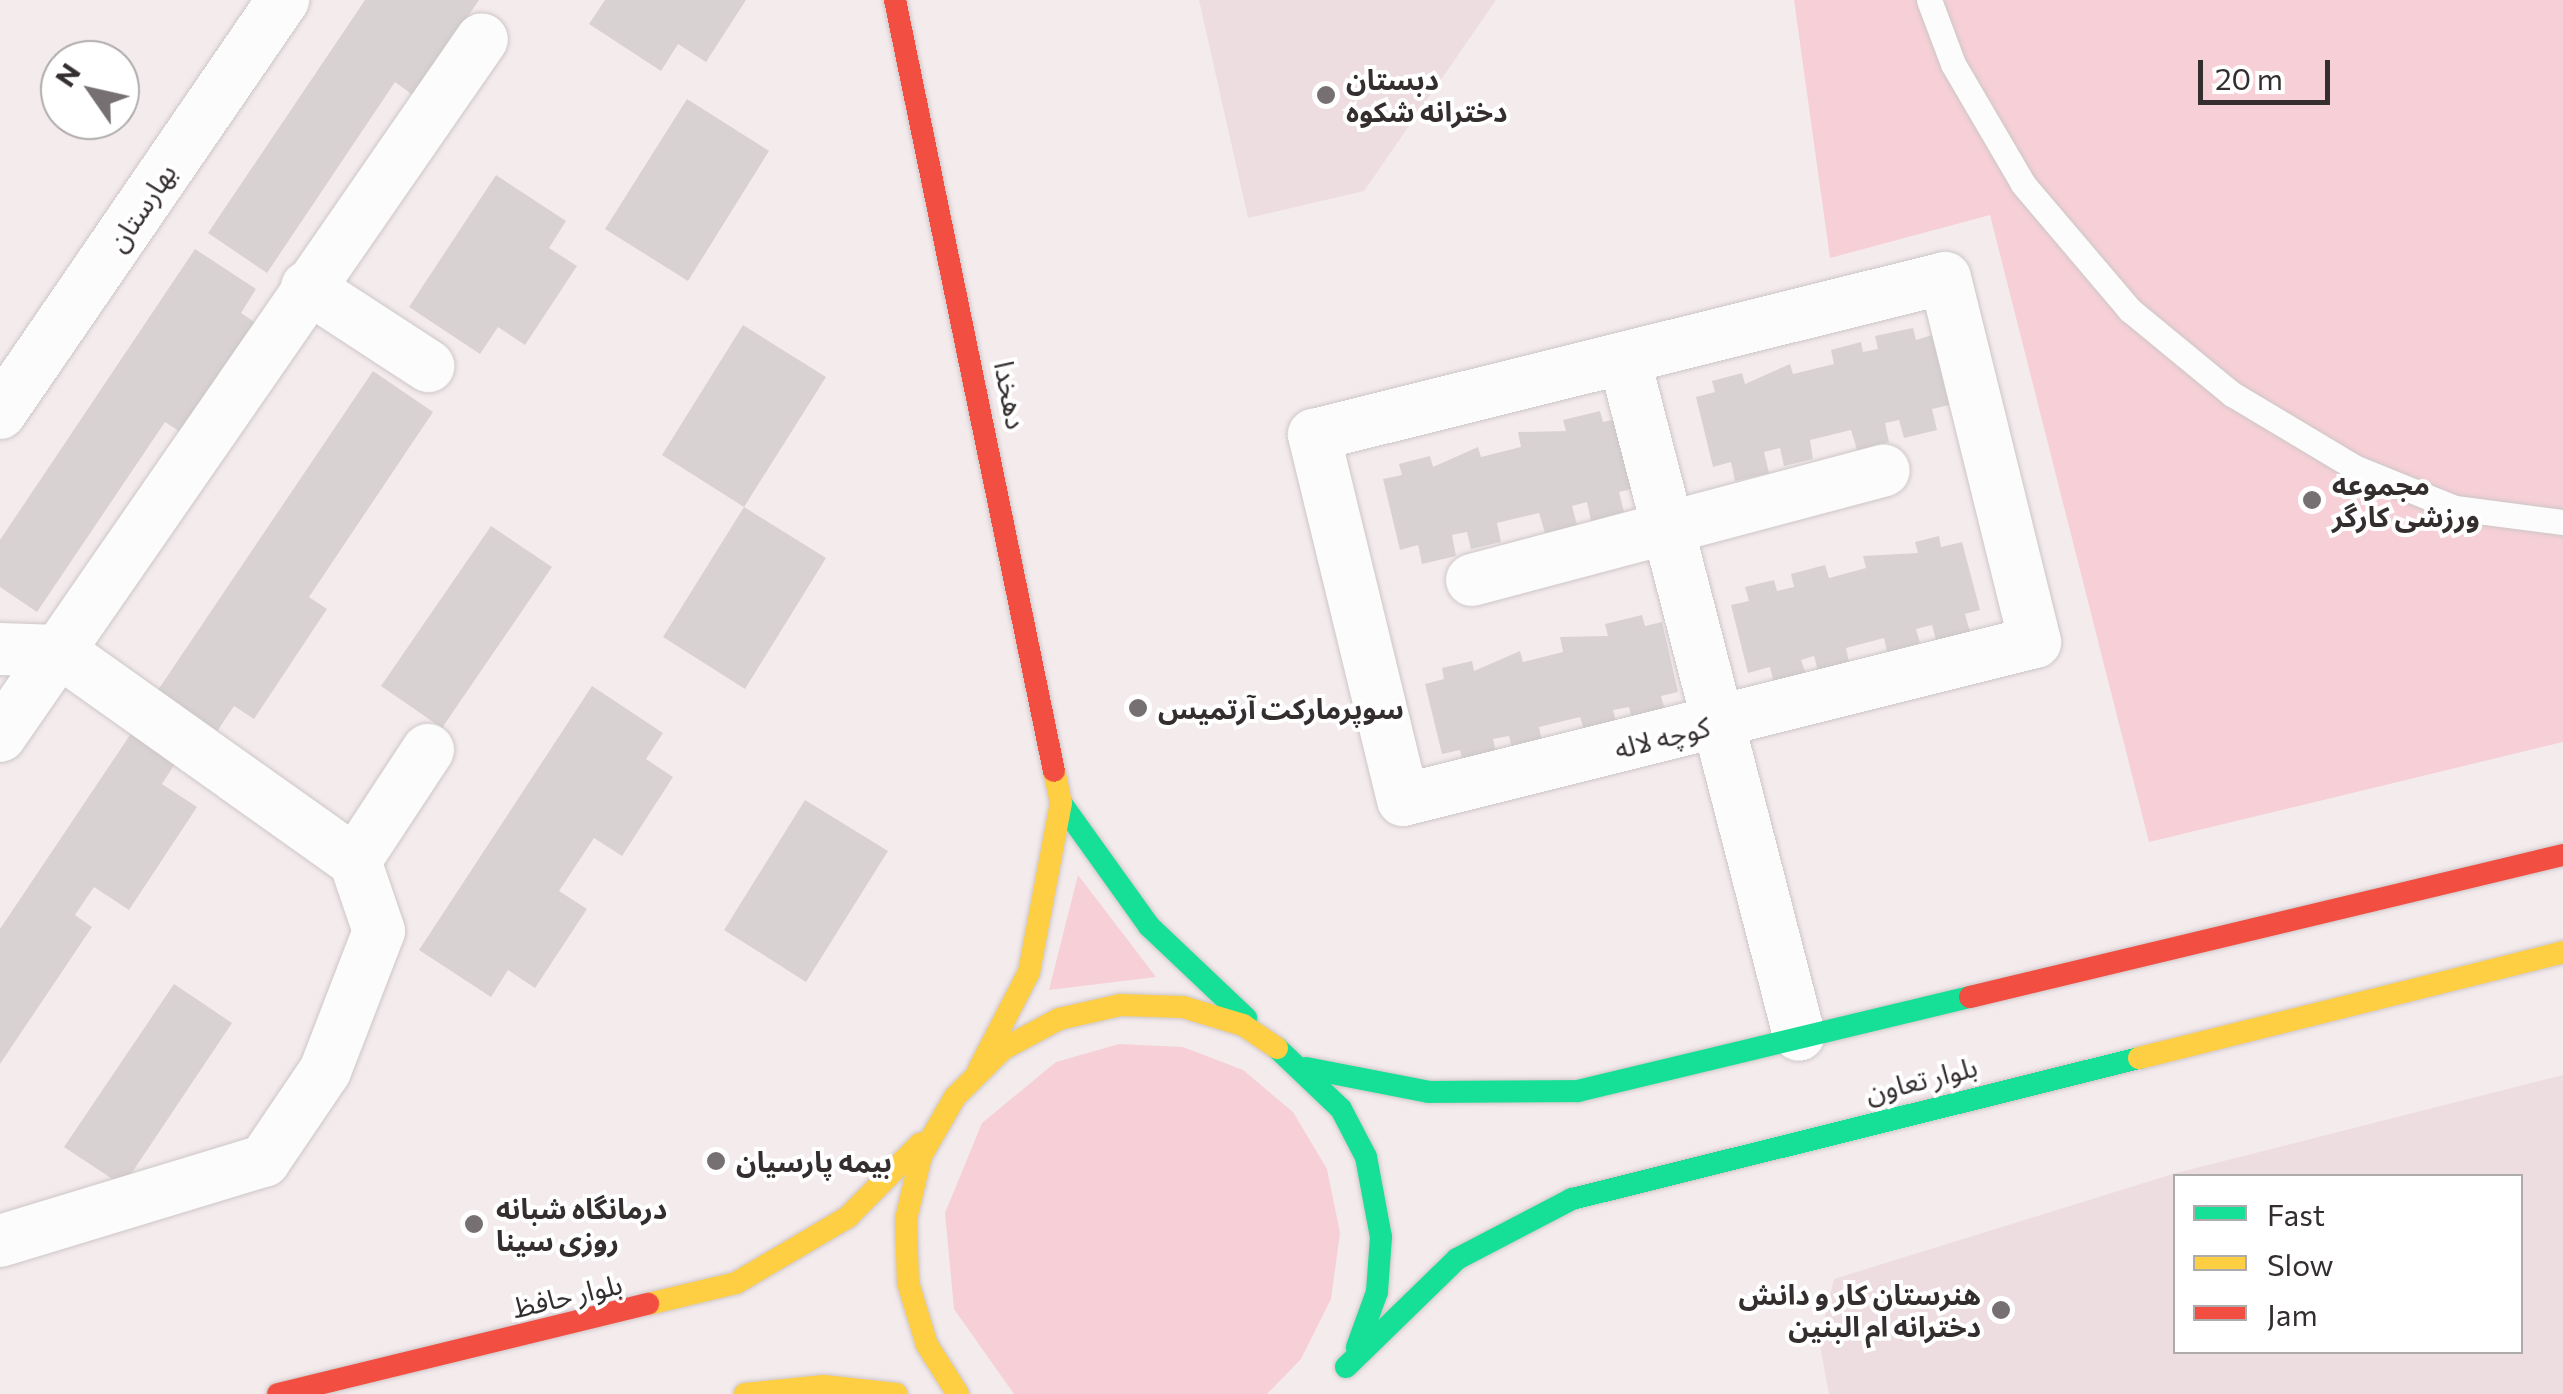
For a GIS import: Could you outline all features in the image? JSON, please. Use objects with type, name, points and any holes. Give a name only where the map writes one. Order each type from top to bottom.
[{"type":"main road","name":"دهخدا","points":[[896,0],[1061,803]]},
{"type":"main road","points":[[1061,803],[1149,926],[1306,1068],[1355,1132],[1380,1210],[1377,1292],[1346,1368],[1327,1394]]},
{"type":"main road","points":[[958,1394],[915,1314],[904,1251],[912,1186],[935,1126],[979,1069],[1029,972],[1061,803]]},
{"type":"main road","points":[[1306,1068],[1429,1092],[1535,1096],[2563,855]]},
{"type":"main road","name":"بلوار تعاون","points":[[1346,1368],[1457,1259],[1572,1198],[2563,952]]},
{"type":"main road","points":[[979,1069],[1059,1019],[1120,1005],[1198,1010],[1271,1040]]},
{"type":"main road","name":"بلوار حافظ","points":[[278,1394],[736,1283],[848,1217],[935,1126]]},
{"type":"main road","points":[[745,1394],[824,1386],[897,1394]]},
{"type":"street","name":"بهارستان","points":[[0,413],[282,0]]},
{"type":"street","points":[[0,736],[482,39]]},
{"type":"street","points":[[1945,278],[2034,642],[1725,722],[1624,358],[1945,278]]},
{"type":"street","points":[[307,287],[428,366]]},
{"type":"street","name":"کوچه لاله","points":[[1624,358],[1314,435],[1403,800],[1725,722],[1799,1035]]},
{"type":"street","points":[[1472,580],[1884,470]]},
{"type":"street","points":[[0,649],[60,651],[355,861],[379,930],[325,1071],[264,1162],[0,1240]]},
{"type":"street","points":[[355,861],[428,750]]},
{"type":"lane","points":[[1929,0],[1953,64],[2023,184],[2130,310],[2217,382],[2354,467],[2438,502],[2563,522]]},
{"type":"shaded area","name":"دبستان دخترانه شکوه","points":[[1199,0],[1496,0],[1364,191],[1248,218]]},
{"type":"shaded area","name":"مجموعه ورزشی کارگر","points":[[1794,0],[2563,0],[2563,742],[2149,842],[1990,215],[1830,258]]},
{"type":"shaded area","points":[[1078,875],[1156,977],[1049,990]]},
{"type":"shaded area","points":[[1119,1044],[1183,1047],[1243,1070],[1293,1112],[1327,1169],[1340,1233],[1331,1299],[1301,1359],[1267,1394],[1014,1394],[954,1309],[945,1213],[982,1123],[1056,1062]]},
{"type":"shaded area","name":"هنرستان کار و دانش دخترانه ام البنین","points":[[2563,1075],[2563,1394],[1829,1394],[1819,1341],[1834,1279],[2176,1173]]},
{"type":"building","points":[[365,0],[479,0],[414,96],[395,82],[267,273],[208,233]]},
{"type":"building","points":[[605,0],[746,0],[706,62],[678,44],[661,71],[589,24]]},
{"type":"building","points":[[687,99],[769,151],[688,281],[605,229]]},
{"type":"building","points":[[496,175],[566,221],[549,248],[577,266],[525,345],[498,327],[480,354],[409,307]]},
{"type":"building","points":[[195,249],[256,289],[241,313],[259,325],[185,435],[165,422],[37,612],[0,587],[0,540]]},
{"type":"building","points":[[743,325],[826,377],[744,507],[662,455]]},
{"type":"building","points":[[1913,328],[1916,340],[1932,335],[1949,405],[1932,409],[1937,430],[1904,438],[1899,420],[1885,423],[1889,442],[1857,450],[1851,430],[1810,440],[1813,459],[1784,466],[1780,448],[1764,452],[1769,473],[1735,481],[1731,462],[1713,467],[1696,397],[1715,392],[1712,381],[1742,373],[1745,384],[1790,364],[1793,374],[1834,364],[1831,350],[1861,342],[1863,352],[1878,349],[1875,336]]},
{"type":"building","points":[[373,371],[433,412],[309,597],[327,609],[254,719],[234,706],[216,733],[156,693]]},
{"type":"building","points":[[1600,411],[1603,422],[1620,418],[1636,488],[1619,492],[1624,512],[1591,521],[1587,502],[1572,506],[1577,525],[1545,533],[1539,513],[1497,523],[1501,542],[1471,549],[1467,532],[1452,535],[1456,556],[1422,564],[1418,545],[1400,550],[1383,479],[1402,475],[1399,464],[1430,456],[1433,467],[1478,447],[1481,457],[1521,447],[1518,432],[1566,431],[1563,420]]},
{"type":"building","points":[[744,507],[826,558],[745,689],[663,637]]},
{"type":"building","points":[[491,526],[552,567],[442,728],[381,686]]},
{"type":"building","points":[[1939,536],[1941,547],[1962,542],[1980,610],[1965,614],[1970,632],[1936,640],[1932,625],[1916,629],[1920,643],[1887,652],[1884,638],[1846,648],[1849,662],[1818,671],[1814,656],[1801,660],[1806,674],[1774,683],[1770,667],[1748,673],[1731,605],[1749,601],[1745,587],[1774,580],[1777,591],[1794,587],[1791,574],[1825,565],[1829,578],[1866,568],[1863,556],[1918,553],[1915,542]]},
{"type":"building","points":[[1642,615],[1645,626],[1662,622],[1678,692],[1661,696],[1667,717],[1633,725],[1629,707],[1613,710],[1618,729],[1586,737],[1580,717],[1539,727],[1543,746],[1513,753],[1509,736],[1493,739],[1498,760],[1465,769],[1460,750],[1442,754],[1425,684],[1444,679],[1442,668],[1472,661],[1474,671],[1520,651],[1523,662],[1563,652],[1560,637],[1608,636],[1605,624]]},
{"type":"building","points":[[592,686],[663,733],[646,759],[673,777],[622,856],[594,838],[559,891],[587,909],[535,988],[508,970],[491,997],[419,950]]},
{"type":"building","points":[[134,729],[178,759],[162,784],[197,807],[129,910],[94,887],[75,915],[92,927],[0,1064],[0,929]]},
{"type":"building","points":[[805,800],[888,851],[806,982],[724,930]]},
{"type":"building","points":[[174,984],[232,1023],[123,1186],[64,1147]]},
{"type":"traffic: fast","points":[[1061,803],[1149,926],[1246,1018]]},
{"type":"traffic: fast","points":[[1306,1068],[1429,1092],[1578,1091],[1970,997]]},
{"type":"traffic: fast","points":[[1277,1048],[1341,1109],[1366,1157],[1381,1237],[1377,1292],[1357,1347]]},
{"type":"traffic: fast","points":[[1346,1367],[1457,1259],[1572,1199],[2139,1058]]},
{"type":"traffic: slow","points":[[979,1069],[1029,972],[1061,803],[1054,771]]},
{"type":"traffic: slow","points":[[2139,1058],[2563,952]]},
{"type":"traffic: slow","points":[[958,1394],[927,1345],[908,1283],[906,1219],[921,1156],[955,1097],[1003,1049],[1059,1019],[1120,1005],[1183,1007],[1243,1025],[1277,1048]]},
{"type":"traffic: slow","points":[[648,1304],[736,1283],[848,1217],[920,1144]]},
{"type":"traffic: slow","points":[[745,1394],[824,1386],[897,1394]]},
{"type":"traffic: jam","points":[[895,0],[1054,771]]},
{"type":"traffic: jam","points":[[1970,997],[2563,855]]},
{"type":"traffic: jam","points":[[278,1394],[648,1304]]},
{"type":"place","name":"دبستان دخترانه شکوه","points":[[1326,95]]},
{"type":"place","name":"مجموعه ورزشی کارگر","points":[[2312,500]]},
{"type":"place","name":"سوپرمارکت آرتمیس","points":[[1138,708]]},
{"type":"place","name":"بیمه پارسیان","points":[[716,1161]]},
{"type":"place","name":"درمانگاه شبانه روزی سینا","points":[[474,1224]]},
{"type":"place","name":"هنرستان کار و دانش دخترانه ام البنین","points":[[2001,1310]]}]
